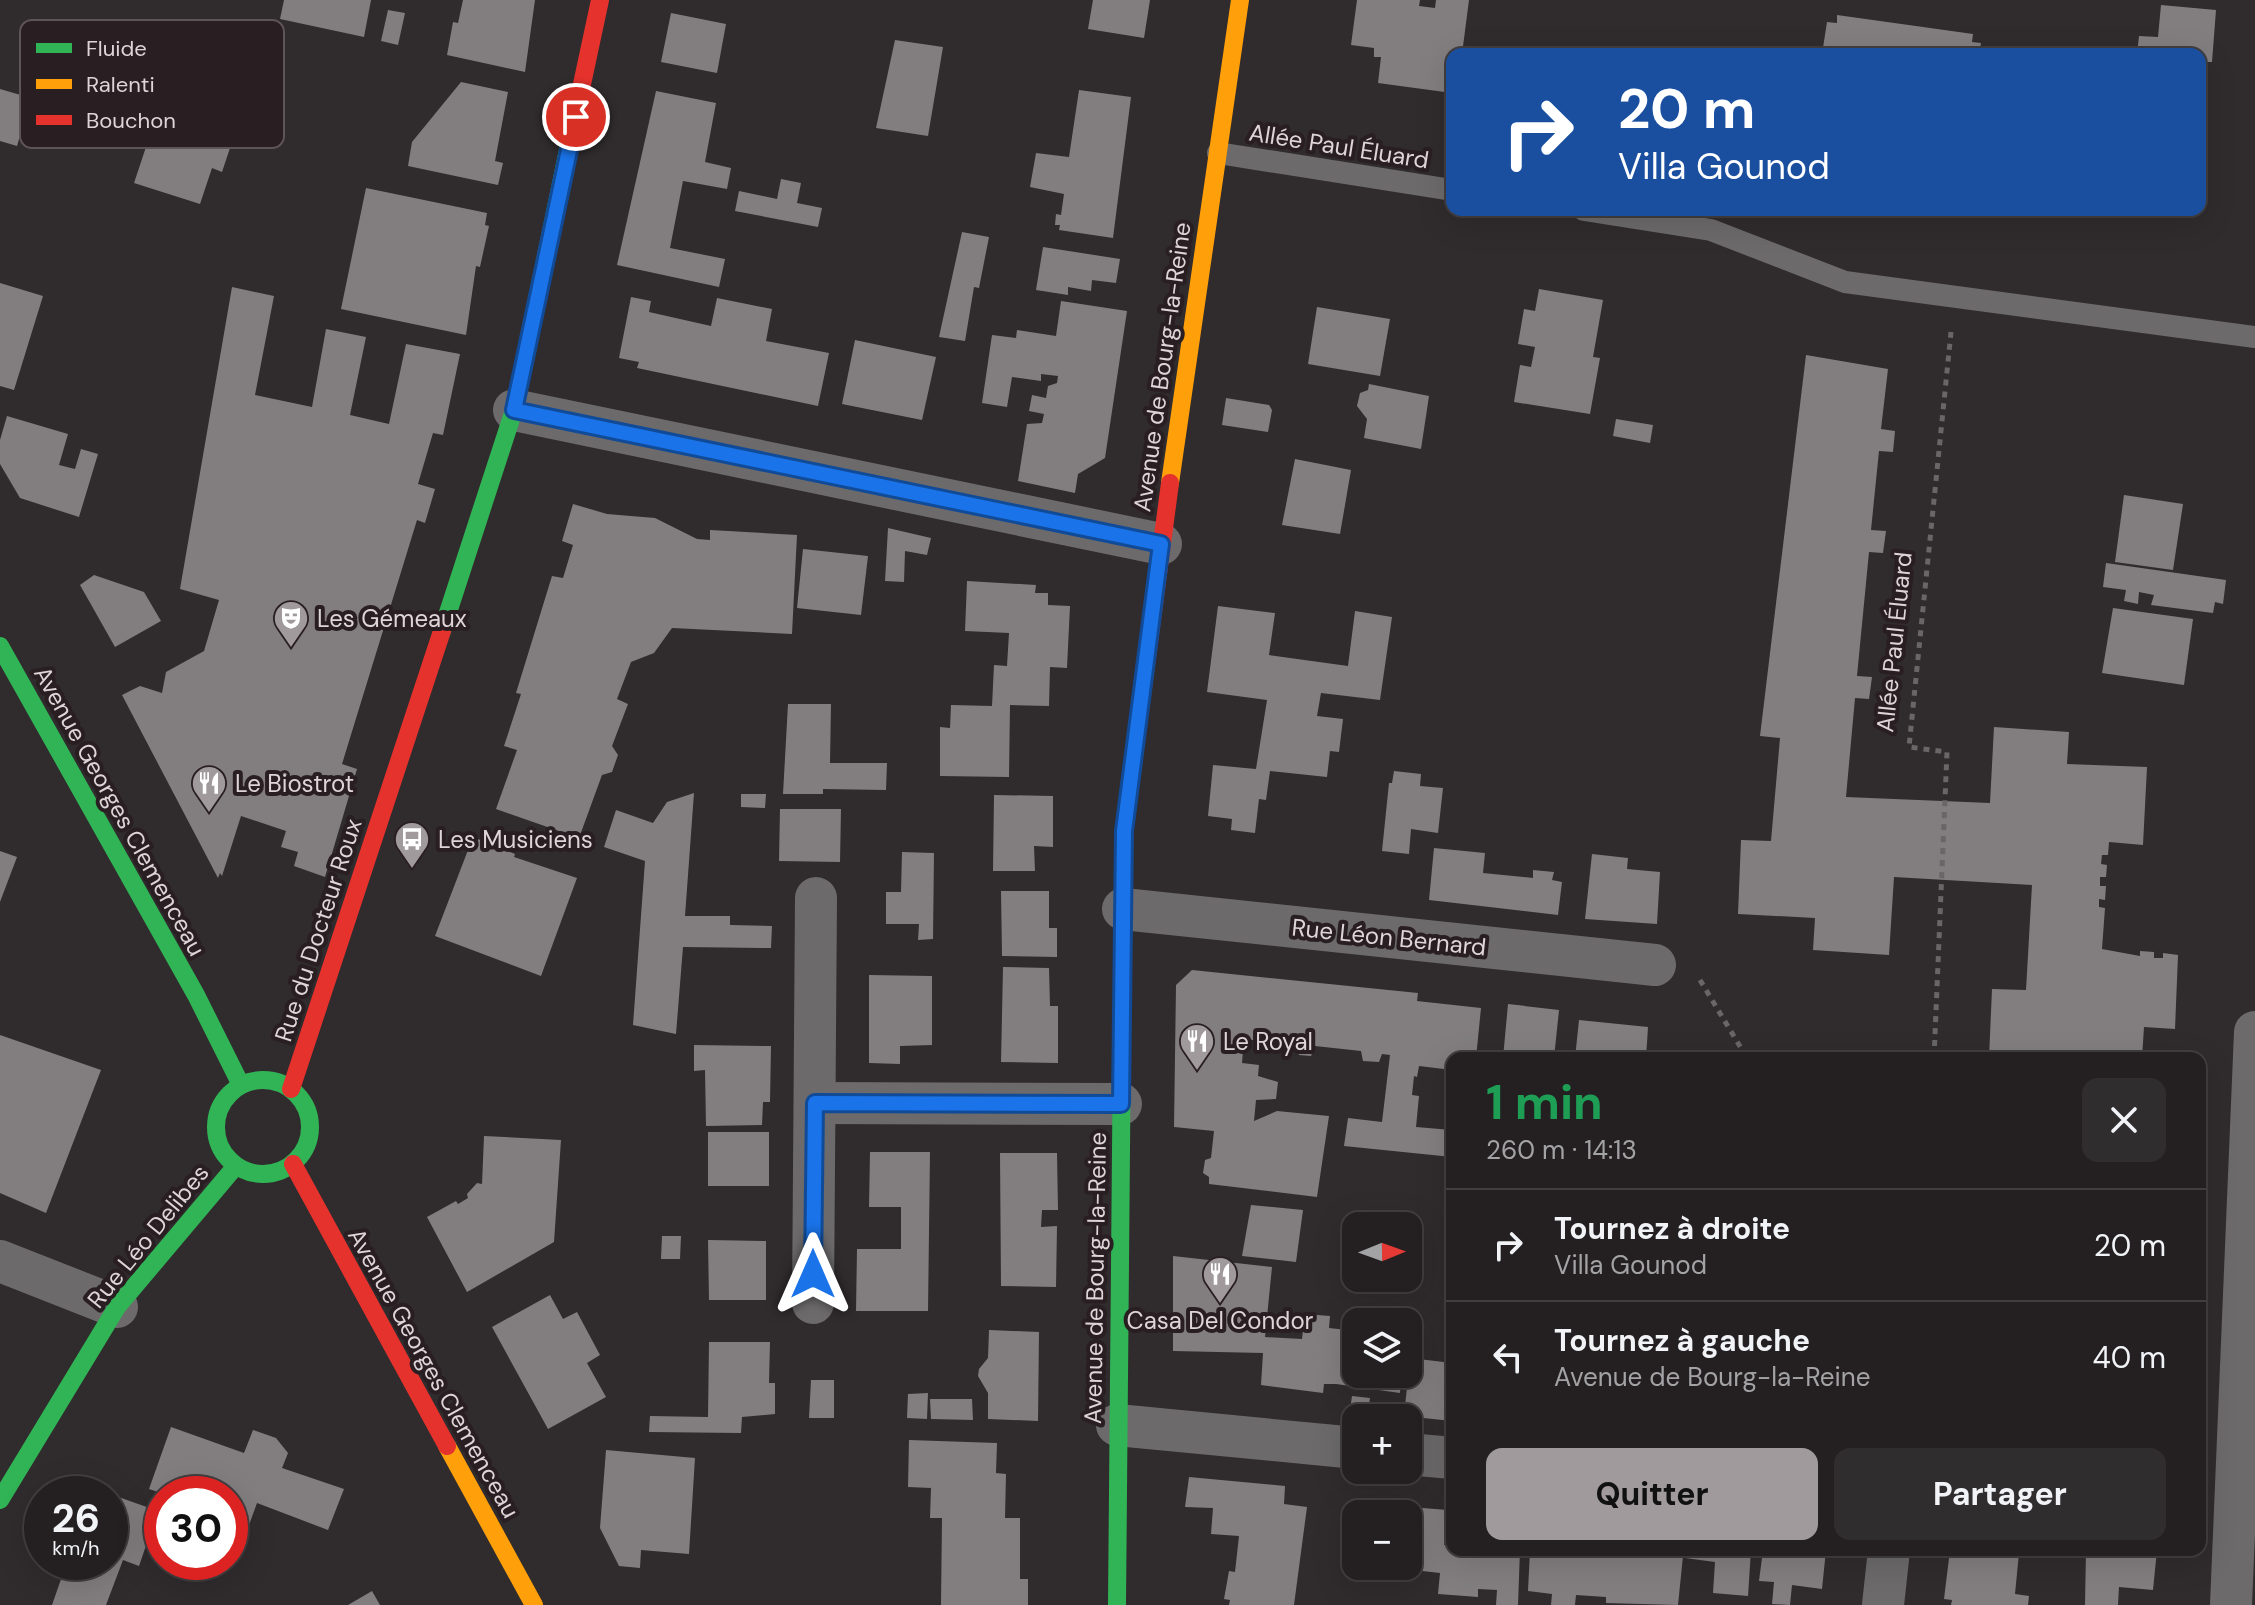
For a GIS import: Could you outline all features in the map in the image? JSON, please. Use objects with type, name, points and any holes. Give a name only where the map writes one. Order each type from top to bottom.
[{"type":"street","name":"Rue du Docteur Roux","points":[[291,1089],[514,410],[600,0]]},
{"type":"street","name":"Avenue de Bourg-la-Reine","points":[[1117,1605],[1124,831],[1161,544],[1240,0]]},
{"type":"street","points":[[514,410],[1161,544]]},
{"type":"street","name":"Avenue Georges Clemenceau","points":[[0,646],[196,995],[241,1085]]},
{"type":"street","points":[[813,1303],[816,898]]},
{"type":"street","name":"Rue Léon Bernard","points":[[1123,909],[1655,965]]},
{"type":"street","points":[[2231,1605],[2255,1051]]},
{"type":"street","points":[[266,1080],[291,1089],[308,1112],[310,1126],[303,1154],[293,1164],[265,1175],[235,1167],[225,1157],[215,1131],[221,1104],[241,1085],[266,1080]]},
{"type":"street","points":[[815,1103],[1121,1104]]},
{"type":"street","name":"Avenue Georges Clemenceau","points":[[293,1164],[534,1605]]},
{"type":"street","name":"Rue Léo Delibes","points":[[0,1500],[117,1307],[235,1167]]},
{"type":"street","points":[[0,1261],[117,1307]]},
{"type":"street","points":[[1117,1425],[1342,1447]]},
{"type":"street","points":[[1422,1455],[1446,1457]]},
{"type":"street","points":[[1883,1605],[1888,1556]]},
{"type":"lane","name":"Allée Paul Éluard","points":[[1218,153],[1446,189]]},
{"type":"lane","points":[[1622,216],[1711,230],[1845,282],[2255,337]]},
{"type":"path","name":"Allée Paul Éluard","points":[[1934,1052],[1947,752],[1909,747],[1952,295]]},
{"type":"path","points":[[1655,965],[1694,970],[1743,1052]]},
{"type":"building","points":[[284,0],[371,0],[364,37],[280,19]]},
{"type":"building","points":[[463,0],[535,0],[525,72],[447,55],[453,22],[458,23]]},
{"type":"building","points":[[1093,0],[1150,0],[1144,38],[1088,29]]},
{"type":"building","points":[[1357,0],[1420,0],[1419,6],[1435,8],[1436,0],[1469,0],[1463,48],[1446,48],[1446,92],[1378,83],[1381,57],[1374,57],[1374,48],[1351,45]]},
{"type":"building","points":[[2161,5],[2216,10],[2212,62],[2207,62],[2206,76],[2206,48],[2138,48],[2139,36],[2158,37]]},
{"type":"building","points":[[388,10],[405,13],[398,45],[381,41]]},
{"type":"building","points":[[671,13],[726,24],[717,73],[661,62]]},
{"type":"building","points":[[1837,15],[1973,34],[1972,42],[1981,43],[1980,48],[1823,48],[1827,22],[1837,23]]},
{"type":"building","points":[[895,40],[943,47],[928,136],[876,128]]},
{"type":"building","points":[[461,82],[508,92],[495,161],[503,163],[498,185],[408,166],[412,142]]},
{"type":"building","points":[[0,89],[20,95],[20,136],[17,146],[0,141]]},
{"type":"building","points":[[1079,90],[1131,97],[1113,238],[1059,230],[1060,225],[1055,225],[1056,214],[1061,215],[1064,194],[1030,187],[1036,153],[1069,157]]},
{"type":"building","points":[[656,91],[716,103],[705,162],[731,168],[727,189],[683,181],[670,248],[725,259],[719,287],[617,265]]},
{"type":"building","points":[[146,148],[230,148],[222,172],[212,168],[200,204],[134,183]]},
{"type":"building","points":[[781,179],[801,183],[797,203],[822,208],[818,227],[735,211],[739,191],[777,199]]},
{"type":"building","points":[[366,188],[487,213],[485,225],[489,226],[480,267],[476,266],[466,335],[341,309]]},
{"type":"building","points":[[962,232],[989,237],[979,288],[974,287],[965,341],[939,337]]},
{"type":"building","points":[[1043,247],[1120,259],[1116,283],[1092,280],[1091,291],[1068,287],[1068,295],[1036,290]]},
{"type":"building","points":[[0,283],[43,296],[14,390],[0,386]]},
{"type":"building","points":[[232,287],[274,296],[255,395],[312,407],[326,329],[366,337],[350,415],[389,424],[406,344],[460,354],[443,435],[433,433],[418,484],[435,489],[425,523],[417,520],[342,764],[357,769],[325,877],[294,866],[298,852],[281,847],[286,831],[241,816],[222,876],[220,873],[218,878],[122,695],[140,686],[162,693],[166,672],[204,651],[219,600],[180,589]]},
{"type":"building","points":[[1539,289],[1603,300],[1593,357],[1600,358],[1590,414],[1514,402],[1520,365],[1531,367],[1535,347],[1518,344],[1524,309],[1535,311]]},
{"type":"building","points":[[631,297],[651,301],[649,312],[711,326],[717,298],[772,309],[766,341],[829,353],[818,406],[637,368],[639,362],[619,358]]},
{"type":"building","points":[[1061,301],[1127,311],[1105,458],[1078,474],[1075,493],[1018,481],[1027,424],[1042,423],[1044,414],[1029,411],[1032,395],[1046,398],[1048,386],[1057,383],[1058,376],[1041,374],[1041,381],[1012,377],[1007,407],[982,403],[992,335],[1016,338],[1017,330],[1056,336]]},
{"type":"building","points":[[1317,307],[1390,319],[1380,376],[1308,364]]},
{"type":"building","points":[[855,340],[936,357],[922,420],[842,404]]},
{"type":"building","points":[[1806,355],[1888,369],[1881,429],[1895,431],[1893,452],[1879,451],[1871,530],[1886,531],[1883,553],[1869,552],[1857,676],[1872,677],[1869,699],[1855,698],[1846,797],[1990,803],[1994,727],[2069,732],[2067,764],[2147,767],[2143,845],[2109,842],[2108,855],[2102,855],[2101,864],[2107,865],[2106,877],[2100,877],[2100,886],[2106,886],[2105,900],[2099,899],[2099,907],[2105,908],[2102,949],[2140,956],[2140,951],[2154,952],[2154,958],[2163,958],[2163,953],[2178,955],[2175,1029],[2144,1027],[2142,1052],[1989,1052],[1992,989],[2026,990],[2032,885],[1894,877],[1889,955],[1813,950],[1815,918],[1738,914],[1741,840],[1771,841],[1780,738],[1760,736]]},
{"type":"building","points":[[1369,384],[1429,396],[1421,449],[1364,438],[1367,419],[1357,406],[1360,393],[1368,390]]},
{"type":"building","points":[[1226,398],[1269,405],[1272,410],[1268,432],[1222,425]]},
{"type":"building","points":[[7,416],[68,434],[59,465],[75,469],[81,449],[98,454],[79,517],[20,498],[0,464],[0,440]]},
{"type":"building","points":[[1616,419],[1653,425],[1650,443],[1613,436]]},
{"type":"building","points":[[1295,459],[1351,470],[1340,534],[1282,525]]},
{"type":"building","points":[[2124,495],[2183,504],[2173,570],[2115,562]]},
{"type":"building","points":[[573,504],[607,514],[655,518],[697,539],[710,540],[710,530],[797,535],[792,634],[672,628],[654,653],[631,662],[617,699],[628,704],[612,746],[618,755],[612,772],[602,775],[579,838],[496,809],[517,750],[504,746],[521,694],[516,693],[552,576],[563,578],[573,545],[562,541]]},
{"type":"building","points":[[888,528],[931,538],[927,555],[905,551],[904,582],[885,581]]},
{"type":"building","points":[[803,549],[868,556],[861,615],[797,608]]},
{"type":"building","points":[[2106,563],[2226,580],[2223,604],[2215,602],[2213,613],[2151,605],[2154,595],[2139,592],[2138,604],[2124,601],[2126,590],[2103,587]]},
{"type":"building","points":[[94,575],[144,592],[161,621],[115,647],[80,585]]},
{"type":"building","points":[[967,581],[1036,585],[1035,593],[1048,593],[1048,605],[1070,606],[1067,668],[1050,667],[1049,706],[1010,705],[1009,777],[940,776],[940,727],[950,728],[951,705],[992,706],[994,665],[1007,666],[1009,633],[965,631]]},
{"type":"building","points":[[1218,606],[1275,613],[1269,655],[1348,666],[1355,611],[1392,617],[1380,700],[1321,693],[1317,716],[1343,719],[1339,752],[1330,751],[1327,777],[1270,771],[1266,800],[1259,799],[1255,833],[1231,830],[1232,819],[1208,816],[1213,765],[1256,769],[1267,700],[1207,692]]},
{"type":"building","points":[[2113,608],[2193,619],[2184,685],[2102,673]]},
{"type":"building","points":[[788,704],[831,704],[830,763],[887,763],[886,790],[823,789],[823,794],[783,794]]},
{"type":"building","points":[[1394,771],[1421,774],[1420,786],[1443,788],[1438,833],[1411,829],[1409,854],[1382,851],[1389,783],[1392,783]]},
{"type":"building","points":[[694,793],[685,916],[730,916],[730,925],[772,926],[771,948],[683,947],[676,1034],[633,1025],[645,861],[604,847],[616,810],[653,823],[667,802]]},
{"type":"building","points":[[741,794],[766,794],[765,808],[741,807]]},
{"type":"building","points":[[994,795],[1053,796],[1053,847],[1034,846],[1035,871],[993,871]]},
{"type":"building","points":[[780,809],[841,809],[840,862],[779,861]]},
{"type":"building","points":[[473,837],[515,854],[514,857],[577,878],[541,976],[435,936]]},
{"type":"building","points":[[1434,848],[1485,853],[1483,873],[1533,878],[1533,870],[1554,872],[1552,880],[1562,882],[1558,915],[1429,900]]},
{"type":"building","points":[[0,851],[17,857],[0,902]]},
{"type":"building","points":[[902,852],[934,853],[933,939],[918,940],[919,924],[886,924],[886,892],[901,892]]},
{"type":"building","points":[[1592,854],[1628,858],[1627,869],[1660,872],[1657,924],[1585,919]]},
{"type":"building","points":[[1001,891],[1049,891],[1049,928],[1057,928],[1057,957],[1002,956]]},
{"type":"building","points":[[1003,967],[1049,968],[1050,1006],[1058,1006],[1058,1063],[1001,1062]]},
{"type":"building","points":[[1192,970],[1418,993],[1417,1001],[1481,1008],[1477,1052],[1446,1052],[1446,1069],[1419,1066],[1417,1077],[1414,1076],[1412,1095],[1419,1096],[1416,1127],[1446,1130],[1446,1156],[1344,1146],[1348,1118],[1382,1122],[1390,1055],[1382,1054],[1379,1062],[1363,1061],[1361,1051],[1315,1046],[1311,1056],[1299,1055],[1297,1045],[1244,1039],[1242,1063],[1259,1065],[1258,1076],[1278,1082],[1276,1099],[1256,1100],[1254,1121],[1277,1111],[1329,1116],[1317,1197],[1209,1184],[1209,1177],[1203,1173],[1205,1160],[1211,1158],[1214,1131],[1174,1127],[1176,985]]},
{"type":"building","points":[[869,975],[932,976],[932,1045],[900,1046],[900,1064],[869,1063]]},
{"type":"building","points":[[1508,1004],[1559,1010],[1555,1052],[1504,1052]]},
{"type":"building","points":[[1579,1020],[1648,1027],[1646,1052],[1576,1052]]},
{"type":"building","points":[[0,1035],[101,1070],[46,1213],[0,1193]]},
{"type":"building","points":[[694,1045],[771,1046],[770,1102],[763,1102],[762,1125],[706,1126],[705,1070],[694,1071]]},
{"type":"building","points":[[708,1132],[769,1132],[769,1186],[708,1186]]},
{"type":"building","points":[[484,1136],[561,1140],[554,1242],[467,1292],[427,1217],[468,1198],[467,1194],[477,1183],[482,1184]]},
{"type":"building","points":[[870,1152],[930,1152],[928,1311],[856,1311],[857,1249],[901,1249],[901,1207],[869,1207]]},
{"type":"building","points":[[1000,1153],[1057,1153],[1058,1210],[1042,1210],[1041,1227],[1057,1226],[1056,1287],[1001,1286]]},
{"type":"building","points":[[1251,1205],[1303,1210],[1296,1262],[1242,1256]]},
{"type":"building","points":[[662,1236],[681,1236],[680,1259],[661,1259]]},
{"type":"building","points":[[708,1240],[766,1241],[766,1300],[709,1300]]},
{"type":"building","points":[[1173,1256],[1272,1267],[1265,1337],[1302,1339],[1305,1314],[1330,1316],[1329,1328],[1342,1329],[1342,1385],[1324,1384],[1323,1393],[1261,1385],[1263,1353],[1173,1351]]},
{"type":"building","points":[[550,1295],[563,1319],[577,1312],[600,1355],[587,1363],[606,1397],[548,1429],[492,1327]]},
{"type":"building","points":[[989,1330],[1039,1332],[1038,1421],[988,1419],[988,1393],[978,1376],[979,1369],[988,1358]]},
{"type":"building","points":[[709,1342],[770,1342],[769,1383],[775,1383],[775,1414],[742,1417],[741,1433],[649,1432],[650,1416],[708,1417]]},
{"type":"building","points":[[1422,1359],[1446,1362],[1446,1420],[1422,1418],[1422,1404],[1405,1404],[1407,1388],[1422,1388]]},
{"type":"building","points":[[811,1380],[834,1380],[834,1418],[809,1418]]},
{"type":"building","points":[[1364,1388],[1400,1388],[1400,1393]]},
{"type":"building","points":[[928,1393],[927,1419],[907,1418],[908,1394]]},
{"type":"building","points":[[1352,1396],[1370,1398],[1369,1404],[1351,1404]]},
{"type":"building","points":[[930,1399],[972,1399],[973,1420],[931,1419]]},
{"type":"building","points":[[171,1427],[244,1453],[253,1430],[276,1438],[288,1453],[282,1468],[344,1489],[328,1530],[257,1503],[249,1525],[248,1476],[154,1476]]},
{"type":"building","points":[[909,1440],[997,1443],[996,1473],[1006,1474],[1005,1518],[1020,1518],[1020,1579],[1028,1579],[1028,1605],[941,1605],[942,1518],[930,1518],[931,1488],[908,1487]]},
{"type":"building","points":[[606,1450],[695,1458],[689,1554],[641,1550],[640,1568],[619,1566],[600,1528]]},
{"type":"building","points":[[1189,1477],[1285,1486],[1284,1504],[1307,1507],[1294,1605],[1229,1605],[1230,1600],[1224,1599],[1229,1571],[1235,1572],[1239,1536],[1211,1534],[1213,1508],[1185,1507]]},
{"type":"building","points":[[128,1500],[144,1506],[144,1552],[139,1566],[128,1562]]},
{"type":"building","points":[[1422,1508],[1446,1510],[1446,1556],[1520,1556],[1518,1605],[1496,1605],[1497,1590],[1478,1589],[1478,1597],[1438,1594],[1440,1573],[1422,1571]]},
{"type":"building","points":[[1530,1556],[1683,1556],[1678,1605],[1606,1603],[1606,1597],[1576,1595],[1575,1605],[1551,1605],[1552,1594],[1528,1591]]},
{"type":"building","points":[[1751,1556],[1748,1596],[1713,1593],[1715,1562],[1685,1558]]},
{"type":"building","points":[[1762,1556],[1825,1556],[1822,1589],[1792,1585],[1790,1605],[1772,1604],[1774,1582],[1759,1581]]},
{"type":"building","points":[[1949,1556],[2019,1556],[2015,1594],[2029,1596],[2028,1605],[1951,1605],[1952,1600],[1944,1599]]},
{"type":"building","points":[[2086,1556],[2156,1556],[2153,1590],[2119,1587],[2118,1605],[2085,1605]]},
{"type":"building","points":[[61,1580],[115,1580],[106,1605],[52,1605]]},
{"type":"building","points":[[372,1591],[380,1605],[348,1605]]},
{"type":"traffic: fast","points":[[442,631],[514,410],[569,145]]},
{"type":"traffic: fast","points":[[0,646],[196,995],[241,1085]]},
{"type":"traffic: fast","points":[[1117,1605],[1122,1036]]},
{"type":"traffic: fast","points":[[254,1080],[272,1080],[297,1093],[307,1109],[310,1127],[307,1145],[297,1161],[272,1174],[254,1174],[229,1161],[216,1136],[216,1118],[229,1093],[254,1080]]},
{"type":"traffic: fast","points":[[0,1500],[117,1307],[235,1167]]},
{"type":"traffic: slow","points":[[1170,483],[1240,0]]},
{"type":"traffic: slow","points":[[447,1446],[534,1605]]},
{"type":"traffic: jam","points":[[569,145],[600,0]]},
{"type":"traffic: jam","points":[[1122,1036],[1124,831],[1170,483]]},
{"type":"traffic: jam","points":[[291,1089],[442,631]]},
{"type":"traffic: jam","points":[[293,1164],[447,1446]]},
{"type":"place","name":"Les Gémeaux","points":[[291,649]]},
{"type":"place","name":"Le Biostrot","points":[[209,814]]},
{"type":"place","name":"Les Musiciens","points":[[412,870]]},
{"type":"place","name":"Le Royal","points":[[1197,1072]]},
{"type":"place","name":"Casa Del Condor","points":[[1220,1305]]},
{"type":"route","points":[[576,117],[514,410],[1161,544],[1124,831],[1121,1104],[815,1103],[813,1274]]}]
